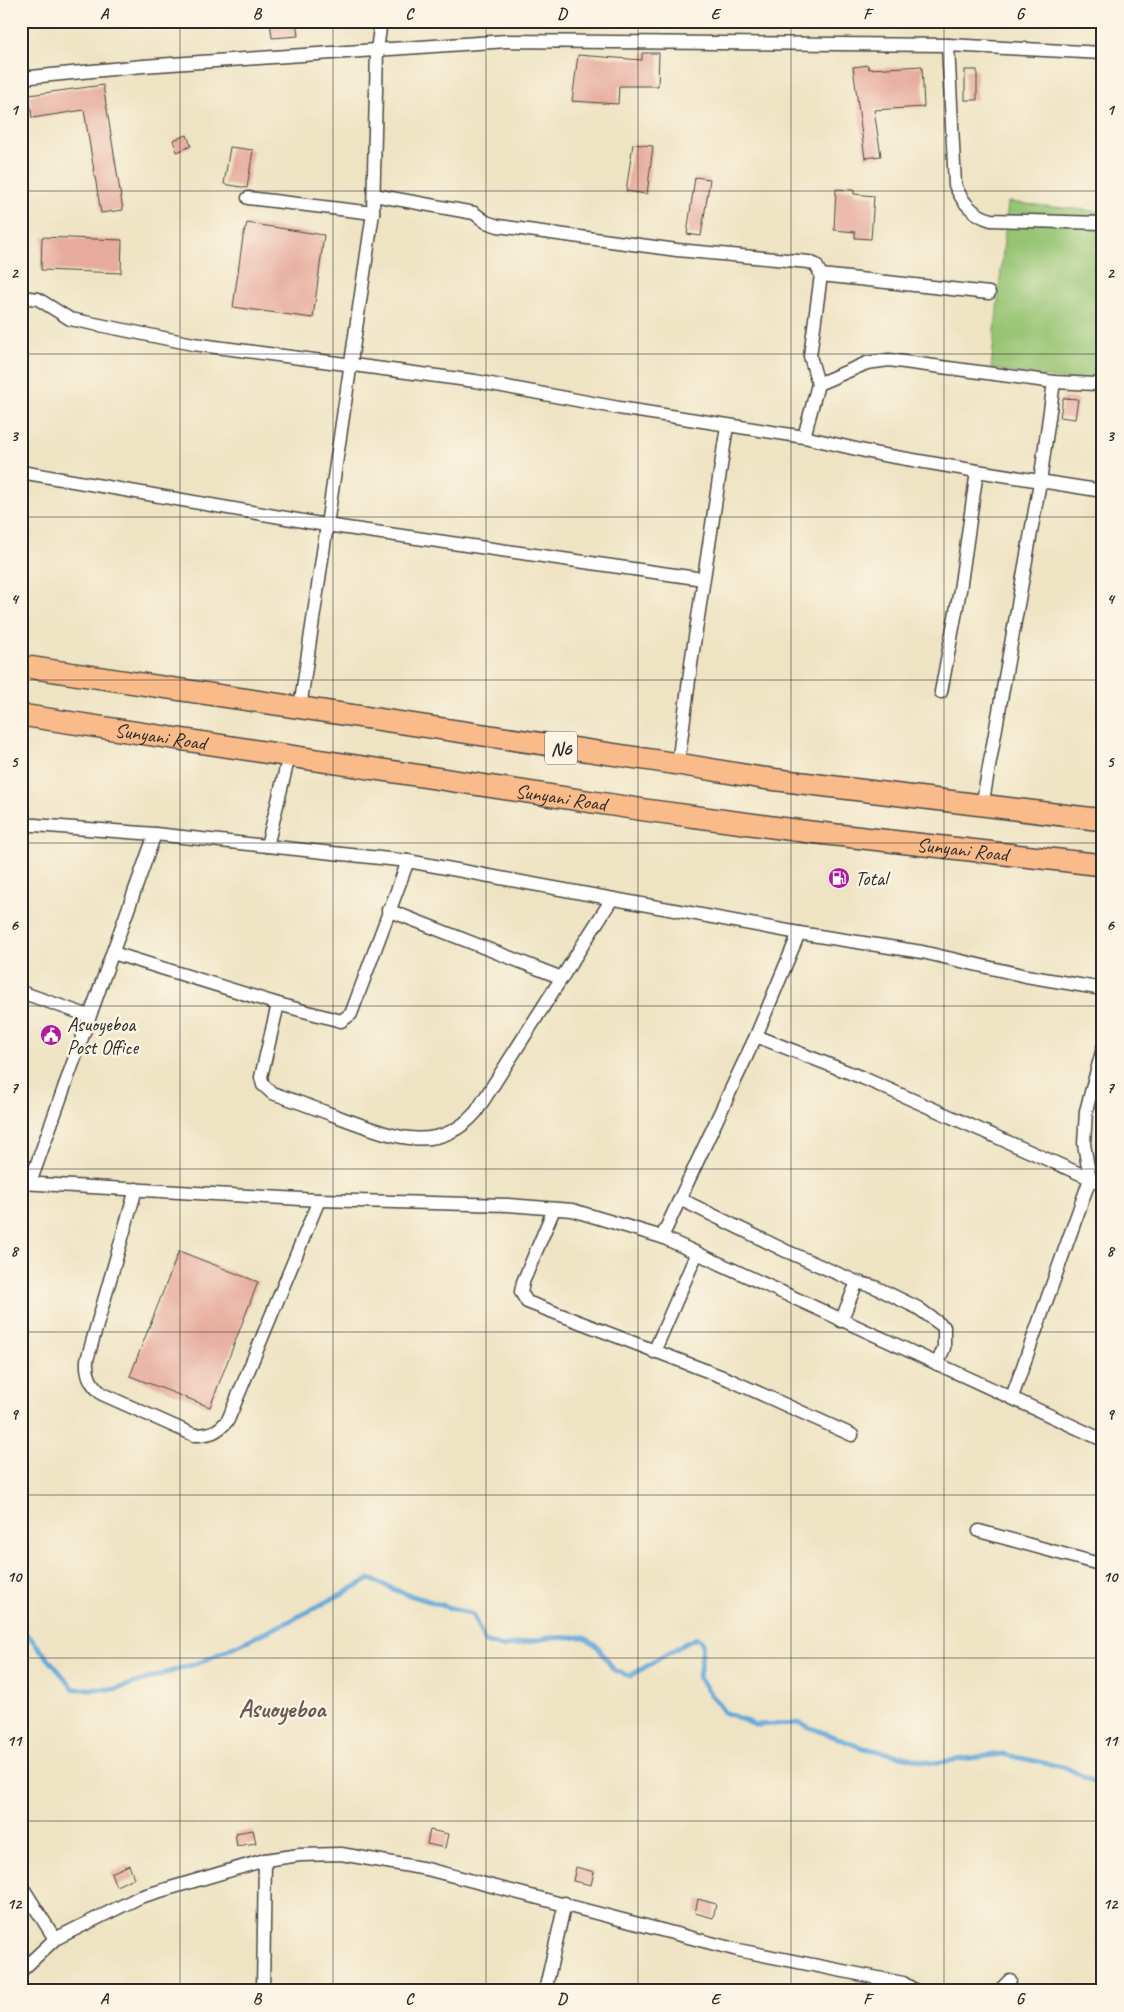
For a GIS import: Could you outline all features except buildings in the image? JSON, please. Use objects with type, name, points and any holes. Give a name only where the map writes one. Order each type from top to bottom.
[{"type":"main road","name":"N6","points":[[21,666],[771,779],[1103,820]]},
{"type":"main road","name":"Sunyani Road","points":[[21,715],[810,832],[1103,865]]},
{"type":"street","points":[[300,708],[373,213],[377,50],[381,21]]},
{"type":"street","points":[[21,78],[143,66],[507,41],[948,46],[1103,53]]},
{"type":"street","points":[[948,46],[955,185],[960,196],[971,210],[982,218],[991,220],[1103,223]]},
{"type":"street","points":[[374,195],[474,213],[486,222],[498,226],[677,250],[809,262],[816,266],[821,275],[810,356],[818,384],[804,437]]},
{"type":"street","points":[[248,198],[373,213]]},
{"type":"street","points":[[821,275],[990,293]]},
{"type":"street","points":[[21,296],[38,299],[70,319],[193,344],[476,381],[727,426],[804,437],[878,454],[1103,491]]},
{"type":"street","points":[[818,384],[867,363],[889,360],[1054,382],[1096,384],[1103,382]]},
{"type":"street","points":[[982,806],[1040,482],[1054,382]]},
{"type":"street","points":[[678,764],[703,579],[727,426]]},
{"type":"street","points":[[941,692],[960,590],[977,471]]},
{"type":"street","points":[[21,472],[326,525],[703,579]]},
{"type":"street","points":[[267,846],[289,756]]},
{"type":"street","points":[[21,824],[155,834],[408,860],[799,933],[922,952],[1026,976],[1103,989]]},
{"type":"street","points":[[155,834],[113,953],[26,1183],[319,1200],[508,1205],[572,1210],[662,1237],[1103,1440]]},
{"type":"street","points":[[113,953],[278,1004],[341,1021],[351,1014],[408,860]]},
{"type":"street","points":[[278,1004],[261,1077],[263,1085],[272,1093],[392,1136],[424,1139],[456,1130],[465,1125],[476,1112],[612,899]]},
{"type":"street","points":[[388,910],[562,978]]},
{"type":"street","points":[[662,1237],[756,1036],[799,933]]},
{"type":"street","points":[[21,992],[89,1016]]},
{"type":"street","points":[[756,1036],[862,1078],[1103,1184]]},
{"type":"street","points":[[1012,1397],[1090,1179],[1084,1144],[1086,1111],[1103,1048]]},
{"type":"street","points":[[136,1189],[87,1360],[86,1372],[92,1384],[102,1394],[194,1435],[208,1435],[221,1429],[228,1420],[319,1200]]},
{"type":"street","points":[[680,1199],[770,1243],[857,1282],[875,1287],[918,1308],[944,1327],[944,1348],[937,1364]]},
{"type":"street","points":[[554,1209],[523,1282],[521,1292],[527,1302],[728,1379],[852,1435]]},
{"type":"street","points":[[654,1352],[697,1253]]},
{"type":"street","points":[[841,1320],[857,1282]]},
{"type":"street","points":[[979,1532],[1103,1564]]},
{"type":"street","points":[[21,1971],[55,1939],[140,1897],[265,1860],[300,1855],[341,1854],[427,1868],[738,1950],[903,1983],[916,1991]]},
{"type":"street","points":[[264,1991],[265,1860]]},
{"type":"street","points":[[21,1885],[55,1939]]},
{"type":"street","points":[[545,1991],[565,1903]]},
{"type":"street","points":[[999,1991],[1010,1980]]},
{"type":"green space","points":[[1008,202],[1103,212],[1103,385],[991,369]]},
{"type":"waterway","points":[[21,1633],[29,1636],[74,1689],[116,1689],[201,1662],[288,1622],[370,1579],[403,1593],[473,1615],[485,1642],[502,1647],[547,1638],[584,1637],[598,1647],[614,1670],[630,1676],[697,1638],[703,1643],[699,1678],[724,1712],[755,1725],[799,1723],[860,1747],[932,1763],[1002,1754],[1067,1768],[1103,1787]]},
{"type":"place","name":"Total","points":[[839,878]]},
{"type":"place","name":"Asuoyeboa Post Office","points":[[51,1035]]},
{"type":"district","name":"Asuoyeboa","points":[[282,1708]]}]
